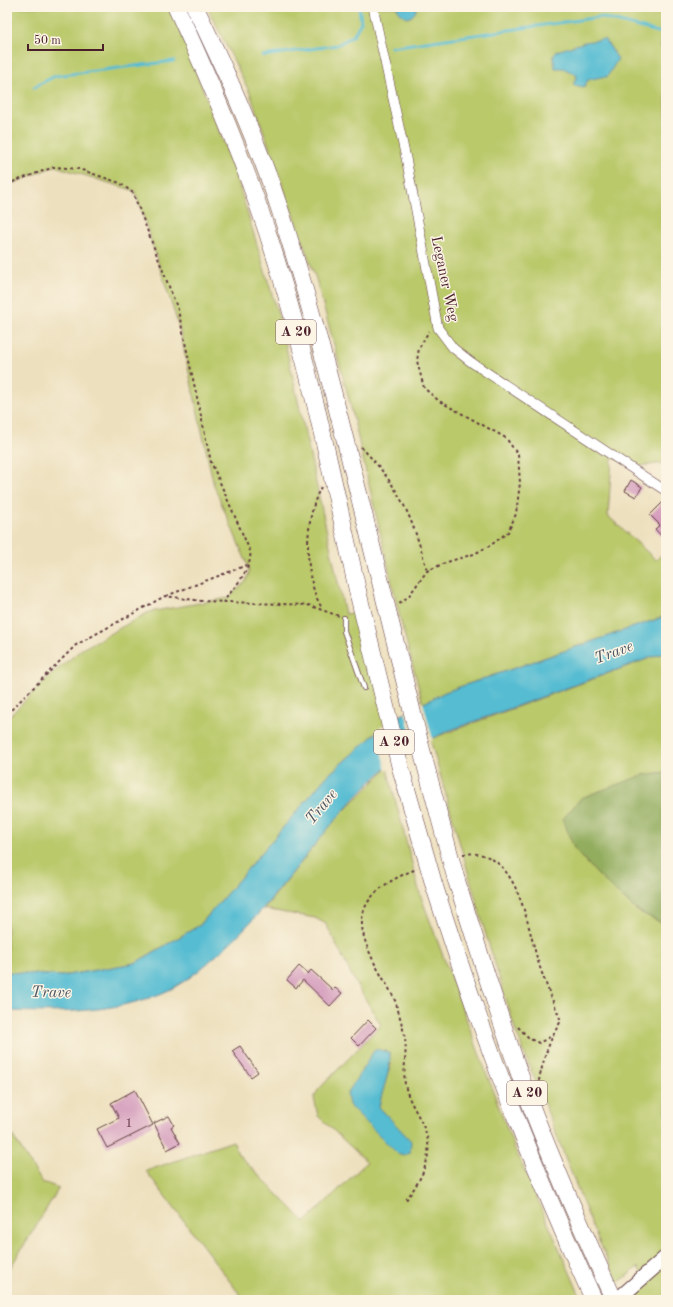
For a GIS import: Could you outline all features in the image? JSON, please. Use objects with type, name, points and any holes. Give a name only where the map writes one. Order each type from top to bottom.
[{"type":"highway","name":"A 20","points":[[176,7],[208,74],[236,145],[282,277],[308,376],[400,766],[434,885],[463,976],[492,1057],[548,1197],[594,1300]]},
{"type":"highway","name":"A 20","points":[[195,7],[242,110],[279,209],[300,272],[388,598],[420,748],[456,879],[506,1036],[533,1111],[565,1190],[616,1300]]},
{"type":"main road","points":[[616,1300],[666,1257]]},
{"type":"street","name":"Leganer Weg","points":[[373,7],[407,163],[438,328],[453,348],[472,362],[666,491]]},
{"type":"lane","points":[[344,618],[344,631],[364,688]]},
{"type":"path","points":[[7,184],[54,167],[79,169],[120,183],[133,193],[178,310],[211,462],[250,551],[249,564],[224,602]]},
{"type":"path","points":[[388,598],[401,602],[408,597],[426,571],[447,562],[474,554],[491,545],[508,532],[516,514],[520,483],[518,455],[506,438],[439,401],[424,388],[417,361],[419,348],[429,331],[438,328]]},
{"type":"path","points":[[361,447],[378,465],[400,495],[418,536],[426,571]]},
{"type":"path","points":[[322,486],[314,499],[308,533],[314,596],[322,609]]},
{"type":"path","points":[[7,714],[76,645],[146,604],[249,564]]},
{"type":"path","points":[[165,596],[202,601],[308,605],[344,618]]},
{"type":"path","points":[[514,1023],[530,1038],[539,1043],[551,1037]]},
{"type":"green space","points":[[7,7],[169,7],[174,15],[235,172],[281,324],[345,614],[366,611],[391,720],[327,776],[200,925],[135,963],[62,976],[7,972],[7,719],[45,680],[82,649],[149,612],[228,598],[246,581],[249,573],[248,566],[214,486],[179,327],[135,191],[55,166],[7,186]]},
{"type":"green space","points":[[207,7],[665,7],[661,47],[666,56],[666,463],[639,466],[612,458],[608,516],[656,560],[666,550],[666,616],[445,692],[423,704],[401,622],[349,399],[316,279],[250,93]]},
{"type":"green space","points":[[666,7],[666,56],[661,48]]},
{"type":"green space","points":[[666,652],[666,772],[643,775],[636,910],[666,925],[666,1300],[630,1300],[647,1286],[638,1267],[618,1283],[593,1228],[516,1032],[486,935],[430,739]]},
{"type":"green space","points":[[387,768],[420,894],[512,1142],[582,1300],[244,1300],[146,1171],[233,1141],[238,1154],[305,1222],[367,1162],[318,1116],[314,1098],[318,1090],[381,1025],[355,982],[326,924],[315,918],[264,909],[334,821]],"holes":[[[391,1064],[381,1093],[379,1107],[394,1124],[347,1094]]]},
{"type":"green space","points":[[666,772],[666,925],[636,910],[598,875],[574,848],[563,819],[581,798],[643,775]]},
{"type":"green space","points":[[7,1127],[42,1182],[59,1188],[7,1273]]},
{"type":"water","points":[[396,7],[416,7],[416,11],[412,16],[407,18],[400,13]]},
{"type":"water","points":[[605,39],[618,59],[607,77],[588,80],[584,87],[573,85],[577,75],[563,68],[555,68],[553,57],[557,51],[585,42]]},
{"type":"water","name":"Trave","points":[[666,616],[666,652],[448,731],[427,741],[390,765],[380,773],[339,815],[273,896],[238,935],[198,971],[176,986],[160,994],[142,1000],[104,1008],[65,1012],[7,1011],[7,972],[62,976],[135,963],[200,925],[327,776],[391,720],[445,692]]},
{"type":"water","points":[[375,1049],[385,1051],[390,1054],[388,1074],[379,1107],[411,1141],[410,1153],[404,1155],[397,1153],[349,1105],[347,1094]]},
{"type":"pier","points":[[423,702],[433,740],[415,751],[405,711]]},
{"type":"pier","points":[[397,715],[407,756],[386,771],[376,730]]},
{"type":"building","points":[[631,480],[642,487],[636,497],[625,491]]},
{"type":"building","points":[[666,499],[666,541],[655,529],[660,525],[650,515]]},
{"type":"building","points":[[299,966],[308,974],[311,970],[333,990],[335,988],[342,993],[330,1006],[303,980],[296,988],[287,980]]},
{"type":"building","points":[[368,1020],[376,1028],[359,1046],[351,1038]]},
{"type":"building","points":[[240,1046],[258,1072],[251,1077],[232,1051]]},
{"type":"building","points":[[135,1090],[153,1125],[107,1148],[97,1129],[119,1118],[111,1103]]},
{"type":"building","points":[[169,1116],[174,1125],[171,1127],[180,1143],[167,1150],[154,1123]]},
{"type":"waterway","points":[[263,56],[337,45],[353,36],[361,22],[359,7]]},
{"type":"waterway","points":[[391,47],[600,17],[666,34]]},
{"type":"waterway","points":[[34,87],[55,76],[174,61]]}]
